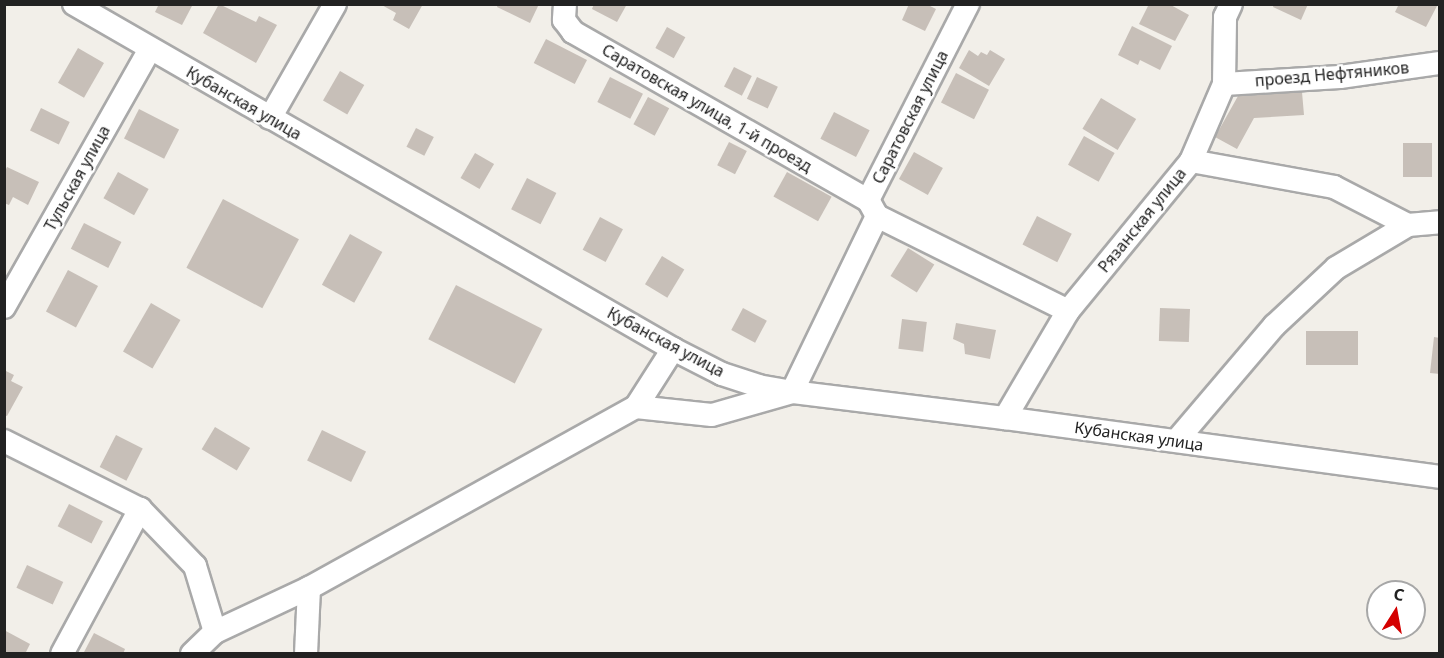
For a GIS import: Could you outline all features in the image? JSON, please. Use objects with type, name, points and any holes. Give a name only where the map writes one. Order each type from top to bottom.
[{"type":"street","name":"Кубанская улица","points":[[74,4],[673,349],[722,374],[758,386],[792,392],[1177,440],[1440,477]]},
{"type":"street","points":[[270,118],[335,4]]},
{"type":"street","name":"Саратовская улица, 1-й проезд","points":[[565,4],[564,20],[573,32],[872,208],[1068,311]]},
{"type":"street","name":"Саратовская улица","points":[[792,392],[872,208],[968,4]]},
{"type":"street","name":"Рязанская улица","points":[[1005,418],[1068,311],[1191,161],[1224,84],[1225,17],[1231,4]]},
{"type":"street","name":"Тульская улица","points":[[4,307],[150,49]]},
{"type":"street","name":"проезд Нефтяников","points":[[1224,84],[1340,77],[1440,63]]},
{"type":"street","points":[[1191,161],[1334,187],[1408,225]]},
{"type":"street","points":[[1177,440],[1274,326],[1336,268],[1408,225],[1440,222]]},
{"type":"street","points":[[192,654],[215,633],[309,588],[636,407],[673,349]]},
{"type":"street","points":[[636,407],[712,415],[792,392]]},
{"type":"street","points":[[4,441],[140,508],[195,566],[215,633]]},
{"type":"street","points":[[62,654],[140,508]]},
{"type":"street","points":[[306,654],[309,588]]},
{"type":"building","points":[[159,4],[193,4],[182,25],[155,12]]},
{"type":"building","points":[[219,4],[256,22],[259,16],[277,25],[256,63],[203,33]]},
{"type":"building","points":[[380,4],[423,4],[409,29],[393,20],[396,13]]},
{"type":"building","points":[[498,4],[539,4],[530,23],[497,7]]},
{"type":"building","points":[[594,4],[627,4],[617,22],[592,9]]},
{"type":"building","points":[[909,4],[926,4],[936,9],[925,31],[902,20]]},
{"type":"building","points":[[1149,4],[1169,4],[1189,15],[1175,41],[1139,24]]},
{"type":"building","points":[[1274,4],[1308,4],[1301,20],[1273,7]]},
{"type":"building","points":[[1399,4],[1438,4],[1426,27],[1395,12]]},
{"type":"building","points":[[1132,26],[1172,46],[1160,70],[1140,60],[1138,65],[1118,55]]},
{"type":"building","points":[[667,27],[685,37],[674,58],[655,48]]},
{"type":"building","points":[[546,39],[587,60],[575,84],[534,63]]},
{"type":"building","points":[[78,48],[104,63],[84,98],[58,83]]},
{"type":"building","points":[[969,50],[978,56],[981,52],[987,55],[990,50],[1005,59],[989,86],[959,68]]},
{"type":"building","points":[[734,67],[752,76],[742,96],[724,87]]},
{"type":"building","points":[[340,71],[364,85],[347,114],[323,100]]},
{"type":"building","points":[[956,73],[989,90],[974,119],[941,102]]},
{"type":"building","points":[[610,77],[643,94],[630,119],[597,102]]},
{"type":"building","points":[[757,77],[778,87],[768,108],[747,99]]},
{"type":"building","points":[[1302,92],[1304,115],[1254,118],[1237,149],[1215,137],[1238,96]]},
{"type":"building","points":[[648,97],[669,108],[655,136],[633,124]]},
{"type":"building","points":[[1101,98],[1136,119],[1118,150],[1082,129]]},
{"type":"building","points":[[41,108],[70,122],[59,144],[30,130]]},
{"type":"building","points":[[139,109],[179,129],[164,159],[124,138]]},
{"type":"building","points":[[834,112],[870,130],[856,157],[820,139]]},
{"type":"building","points":[[416,128],[434,137],[424,156],[406,147]]},
{"type":"building","points":[[1084,136],[1115,153],[1099,182],[1068,165]]},
{"type":"building","points":[[729,142],[747,151],[735,174],[717,165]]},
{"type":"building","points":[[1403,143],[1432,143],[1432,177],[1403,177]]},
{"type":"building","points":[[914,152],[943,168],[928,195],[899,179]]},
{"type":"building","points":[[475,153],[494,164],[480,189],[460,178]]},
{"type":"building","points":[[7,167],[39,182],[28,205],[13,197],[9,205],[4,203],[4,173]]},
{"type":"building","points":[[118,172],[149,189],[134,215],[103,198]]},
{"type":"building","points":[[787,172],[832,197],[818,221],[773,196]]},
{"type":"building","points":[[527,178],[556,193],[541,224],[511,209]]},
{"type":"building","points":[[223,199],[299,239],[262,308],[186,268]]},
{"type":"building","points":[[1037,216],[1072,234],[1057,262],[1022,245]]},
{"type":"building","points":[[600,217],[623,229],[606,262],[583,250]]},
{"type":"building","points":[[84,223],[121,242],[108,268],[71,249]]},
{"type":"building","points":[[350,234],[382,252],[354,303],[322,285]]},
{"type":"building","points":[[908,248],[934,264],[917,292],[891,276]]},
{"type":"building","points":[[662,256],[684,269],[667,298],[645,284]]},
{"type":"building","points":[[68,270],[98,286],[76,327],[46,311]]},
{"type":"building","points":[[456,285],[542,329],[515,383],[428,339]]},
{"type":"building","points":[[151,303],[180,320],[152,368],[123,351]]},
{"type":"building","points":[[743,308],[767,321],[755,343],[731,330]]},
{"type":"building","points":[[1160,308],[1190,309],[1189,342],[1159,341]]},
{"type":"building","points":[[902,319],[927,322],[923,352],[898,349]]},
{"type":"building","points":[[956,323],[996,330],[990,359],[965,354],[964,344],[953,339]]},
{"type":"building","points":[[1306,331],[1358,331],[1358,365],[1306,365]]},
{"type":"building","points":[[1434,337],[1440,338],[1440,374],[1430,373]]},
{"type":"building","points":[[4,370],[14,375],[11,381],[23,387],[7,416],[4,415]]},
{"type":"building","points":[[215,427],[250,448],[237,470],[202,449]]},
{"type":"building","points":[[322,430],[366,451],[351,482],[307,461]]},
{"type":"building","points":[[116,435],[143,449],[126,481],[100,467]]},
{"type":"building","points":[[69,504],[103,521],[92,544],[58,526]]},
{"type":"building","points":[[27,565],[63,582],[53,605],[16,588]]},
{"type":"building","points":[[4,630],[30,644],[25,654],[4,654]]},
{"type":"building","points":[[94,633],[125,649],[123,654],[83,654]]}]
